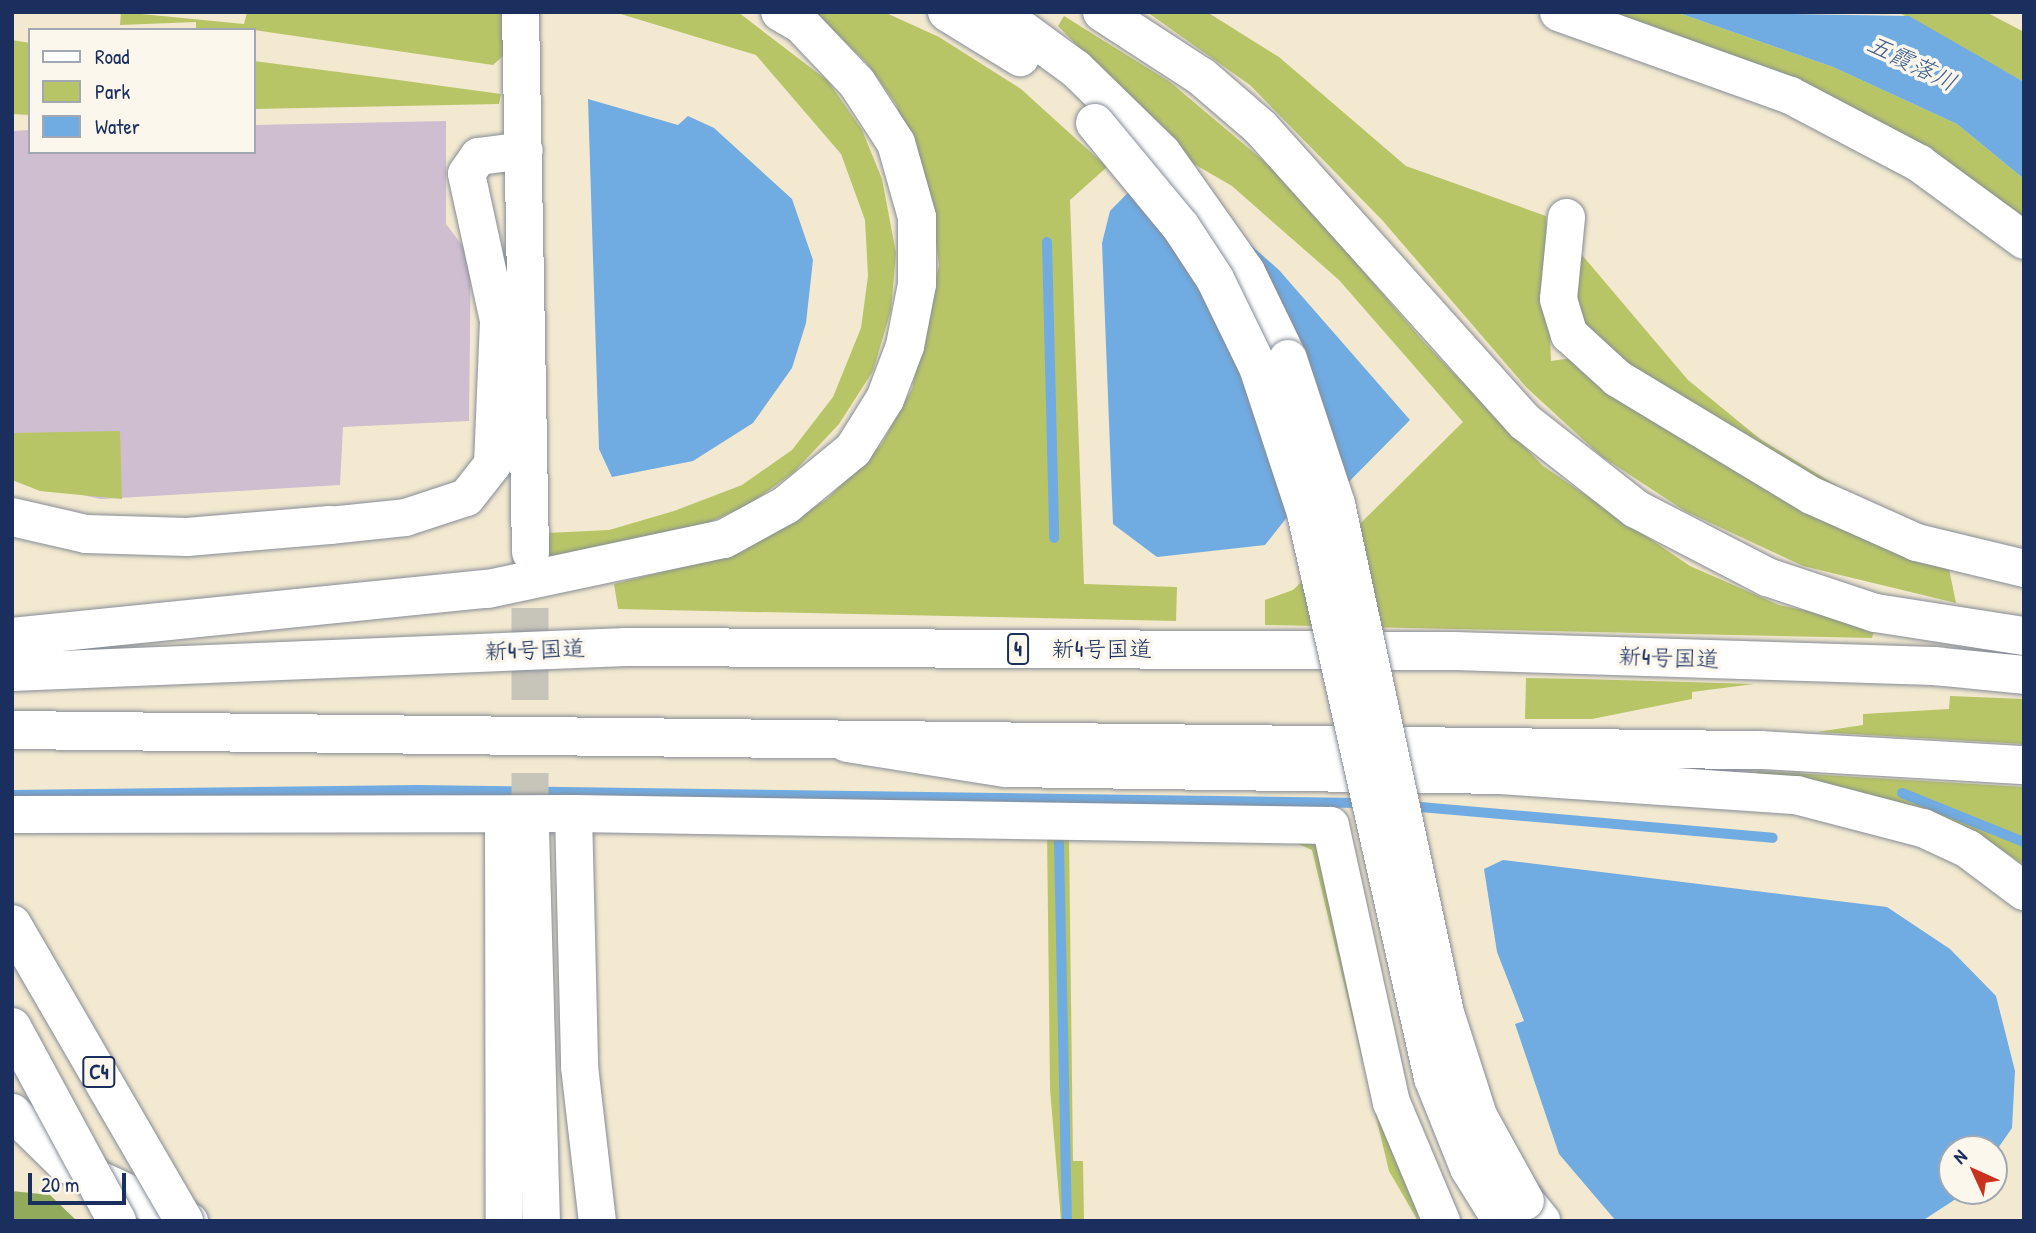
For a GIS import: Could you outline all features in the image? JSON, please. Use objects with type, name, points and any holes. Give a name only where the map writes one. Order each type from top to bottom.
[{"type":"main road","points":[[12,637],[488,589],[724,540],[786,505],[853,450],[884,399],[905,345],[917,284],[917,217],[896,143],[857,83],[800,24],[780,12]]},
{"type":"main road","points":[[947,12],[1012,51],[1105,114],[1215,279],[1258,367],[1306,513],[1433,1078],[1469,1168],[1502,1221]]},
{"type":"main road","points":[[998,12],[1214,222],[1287,359],[1336,504],[1459,1062],[1499,1159],[1541,1221]]},
{"type":"main road","points":[[1102,12],[1202,77],[1261,128],[1525,422],[1636,509],[1767,577],[1875,613],[2024,636]]},
{"type":"main road","points":[[12,517],[86,534],[187,537],[329,525]]},
{"type":"main road","name":"新4号国道","points":[[12,672],[626,647],[1454,651],[1934,666],[2024,675]]},
{"type":"main road","points":[[12,730],[847,743],[1761,750],[2024,765]]},
{"type":"main road","points":[[847,743],[1005,768],[1501,775],[1796,795],[1923,828],[1968,849],[2024,891]]},
{"type":"main road","name":"C4","points":[[12,924],[184,1221]]},
{"type":"main road","name":"C4","points":[[12,1027],[117,1221]]},
{"type":"street","points":[[520,12],[530,552]]},
{"type":"street","points":[[1559,12],[1790,95],[1919,163],[2024,240]]},
{"type":"street","points":[[329,525],[405,517],[466,497],[492,464],[498,320],[466,173],[478,156],[524,150]]},
{"type":"street","points":[[1566,217],[1558,299],[1569,334],[1617,378],[1811,495],[1916,542],[2024,568]]},
{"type":"street","points":[[573,813],[579,1066],[597,1221]]},
{"type":"street","points":[[12,814],[517,821],[573,813],[1331,825],[1391,1102],[1441,1221]]},
{"type":"street","points":[[504,1221],[517,821]]},
{"type":"street","points":[[517,821],[541,1221]]},
{"type":"street","points":[[12,1112],[64,1163],[189,1221]]},
{"type":"shaded area","points":[[446,121],[446,224],[462,245],[471,246],[469,421],[343,427],[340,485],[101,499],[12,480],[12,131],[28,130],[28,154],[256,154],[256,125]]},
{"type":"green space","points":[[121,12],[244,24],[247,12],[504,12],[503,56],[493,65],[256,30],[256,28],[196,28],[196,22],[120,25]]},
{"type":"green space","points":[[614,12],[738,12],[828,81],[862,130],[882,179],[896,253],[891,310],[873,371],[839,424],[794,472],[750,504],[692,530],[545,559],[547,533],[609,530],[674,511],[742,485],[792,450],[833,397],[861,328],[868,276],[865,220],[841,154],[756,55]]},
{"type":"green space","points":[[814,12],[884,12],[939,37],[1021,89],[1107,167],[1070,200],[1084,584],[1177,587],[1176,621],[618,609],[614,584],[742,552],[827,499],[881,445],[912,389],[939,265],[930,200],[896,104],[866,62]]},
{"type":"green space","points":[[1147,12],[1207,12],[1279,57],[1406,166],[1546,216],[1551,361],[1572,358],[1948,564],[1956,603],[1803,566],[1685,511],[1601,456],[1526,387],[1382,220],[1250,85]]},
{"type":"green space","points":[[1605,12],[1676,12],[1833,67],[1957,124],[2024,179],[2024,219]]},
{"type":"green space","points":[[1898,12],[1986,12],[2024,32],[2024,82]]},
{"type":"green space","points":[[1064,16],[1170,82],[1284,178],[1422,340],[1543,466],[1690,566],[1779,605],[1875,625],[1872,638],[1265,625],[1265,600],[1293,590],[1463,422],[1339,280],[1232,186],[1194,164],[1058,26]]},
{"type":"green space","points":[[12,40],[28,43],[28,115],[12,114]]},
{"type":"green space","points":[[256,61],[501,94],[499,104],[256,109]]},
{"type":"green space","points":[[1571,242],[1688,380],[1760,439],[1862,501],[1689,415],[1578,326]]},
{"type":"green space","points":[[120,431],[122,499],[40,491],[12,480],[12,433]]},
{"type":"green space","points":[[1526,678],[1754,684],[1692,692],[1692,699],[1592,719],[1525,719]]},
{"type":"green space","points":[[1950,696],[2024,699],[2024,744],[1817,732],[1863,725],[1863,714],[1949,709]]},
{"type":"green space","points":[[1757,771],[2024,787],[2024,865],[1971,829],[1756,778]]},
{"type":"green space","points":[[1047,831],[1317,837],[1432,1221],[1418,1221],[1389,1171],[1312,850],[1294,842],[1069,837],[1073,1161],[1083,1161],[1084,1221],[1061,1221],[1050,1089]]},
{"type":"green space","points":[[12,1191],[50,1195],[77,1221],[12,1221]]},
{"type":"water","name":"五霞落川","points":[[1676,12],[1909,16],[2024,82],[2024,179],[1957,124],[1833,67]]},
{"type":"water","points":[[588,99],[678,125],[688,116],[714,128],[792,199],[813,260],[806,323],[792,368],[753,423],[693,461],[612,477],[599,449]]},
{"type":"water","points":[[1157,163],[1279,270],[1410,420],[1315,516],[1292,511],[1265,545],[1157,557],[1113,524],[1102,243],[1110,211]]},
{"type":"water","points":[[1503,860],[1887,907],[1950,949],[1996,996],[2015,1071],[2012,1128],[2007,1135],[1938,1135],[1938,1205],[1947,1205],[1922,1221],[1616,1221],[1559,1154],[1515,1024],[1524,1021],[1497,952],[1484,869]]},
{"type":"waterway","points":[[1047,242],[1054,538]]},
{"type":"waterway","points":[[12,795],[418,790],[1363,803]]},
{"type":"waterway","points":[[1902,793],[2024,842]]},
{"type":"waterway","points":[[1409,806],[1773,838]]},
{"type":"waterway","points":[[1059,843],[1067,1221]]},
{"type":"tunnel","points":[[530,552],[530,829]]}]
